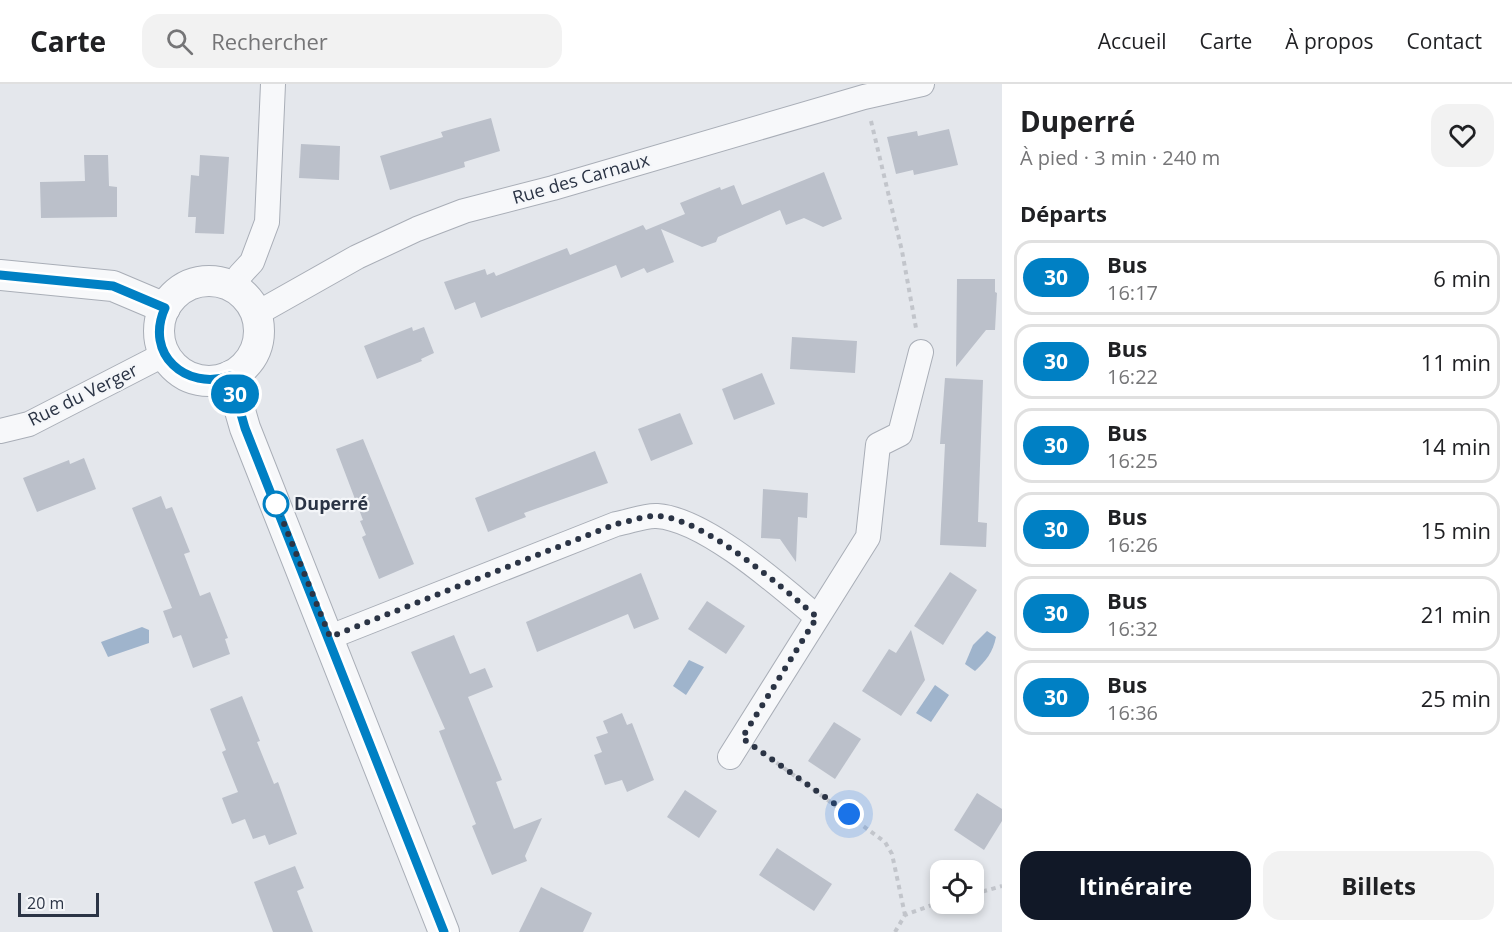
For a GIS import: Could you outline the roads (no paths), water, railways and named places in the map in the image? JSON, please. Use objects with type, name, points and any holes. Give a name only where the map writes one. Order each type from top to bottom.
[{"type":"street","points":[[235,288],[240,275],[252,262],[267,222],[273,84]]},
{"type":"street","name":"Rue des Carnaux","points":[[256,314],[357,257],[417,229],[464,212],[554,188],[864,97],[922,84]]},
{"type":"street","points":[[0,275],[113,286],[165,308]]},
{"type":"street","points":[[208,280],[223,282],[235,288],[249,301],[256,314],[259,328],[254,352],[241,369],[230,376],[212,381],[194,378],[178,370],[165,354],[159,328],[165,308],[172,297],[193,283],[208,280]]},
{"type":"street","points":[[736,748],[868,537],[878,445],[900,434],[921,352]]},
{"type":"street","name":"Rue du Verger","points":[[0,431],[29,424],[165,354]]},
{"type":"street","points":[[230,376],[245,428],[330,637],[444,932]]},
{"type":"street","points":[[330,637],[616,524],[656,516],[684,521],[751,563],[817,617]]},
{"type":"water","points":[[142,627],[149,630],[149,643],[108,657],[101,642]]},
{"type":"water","points":[[987,631],[996,637],[995,642],[988,656],[975,671],[965,664],[973,645]]},
{"type":"water","points":[[689,660],[704,667],[686,695],[673,686]]},
{"type":"water","points":[[935,685],[949,695],[931,722],[916,713]]},
{"type":"place","name":"Duperré","points":[[276,504]]}]
